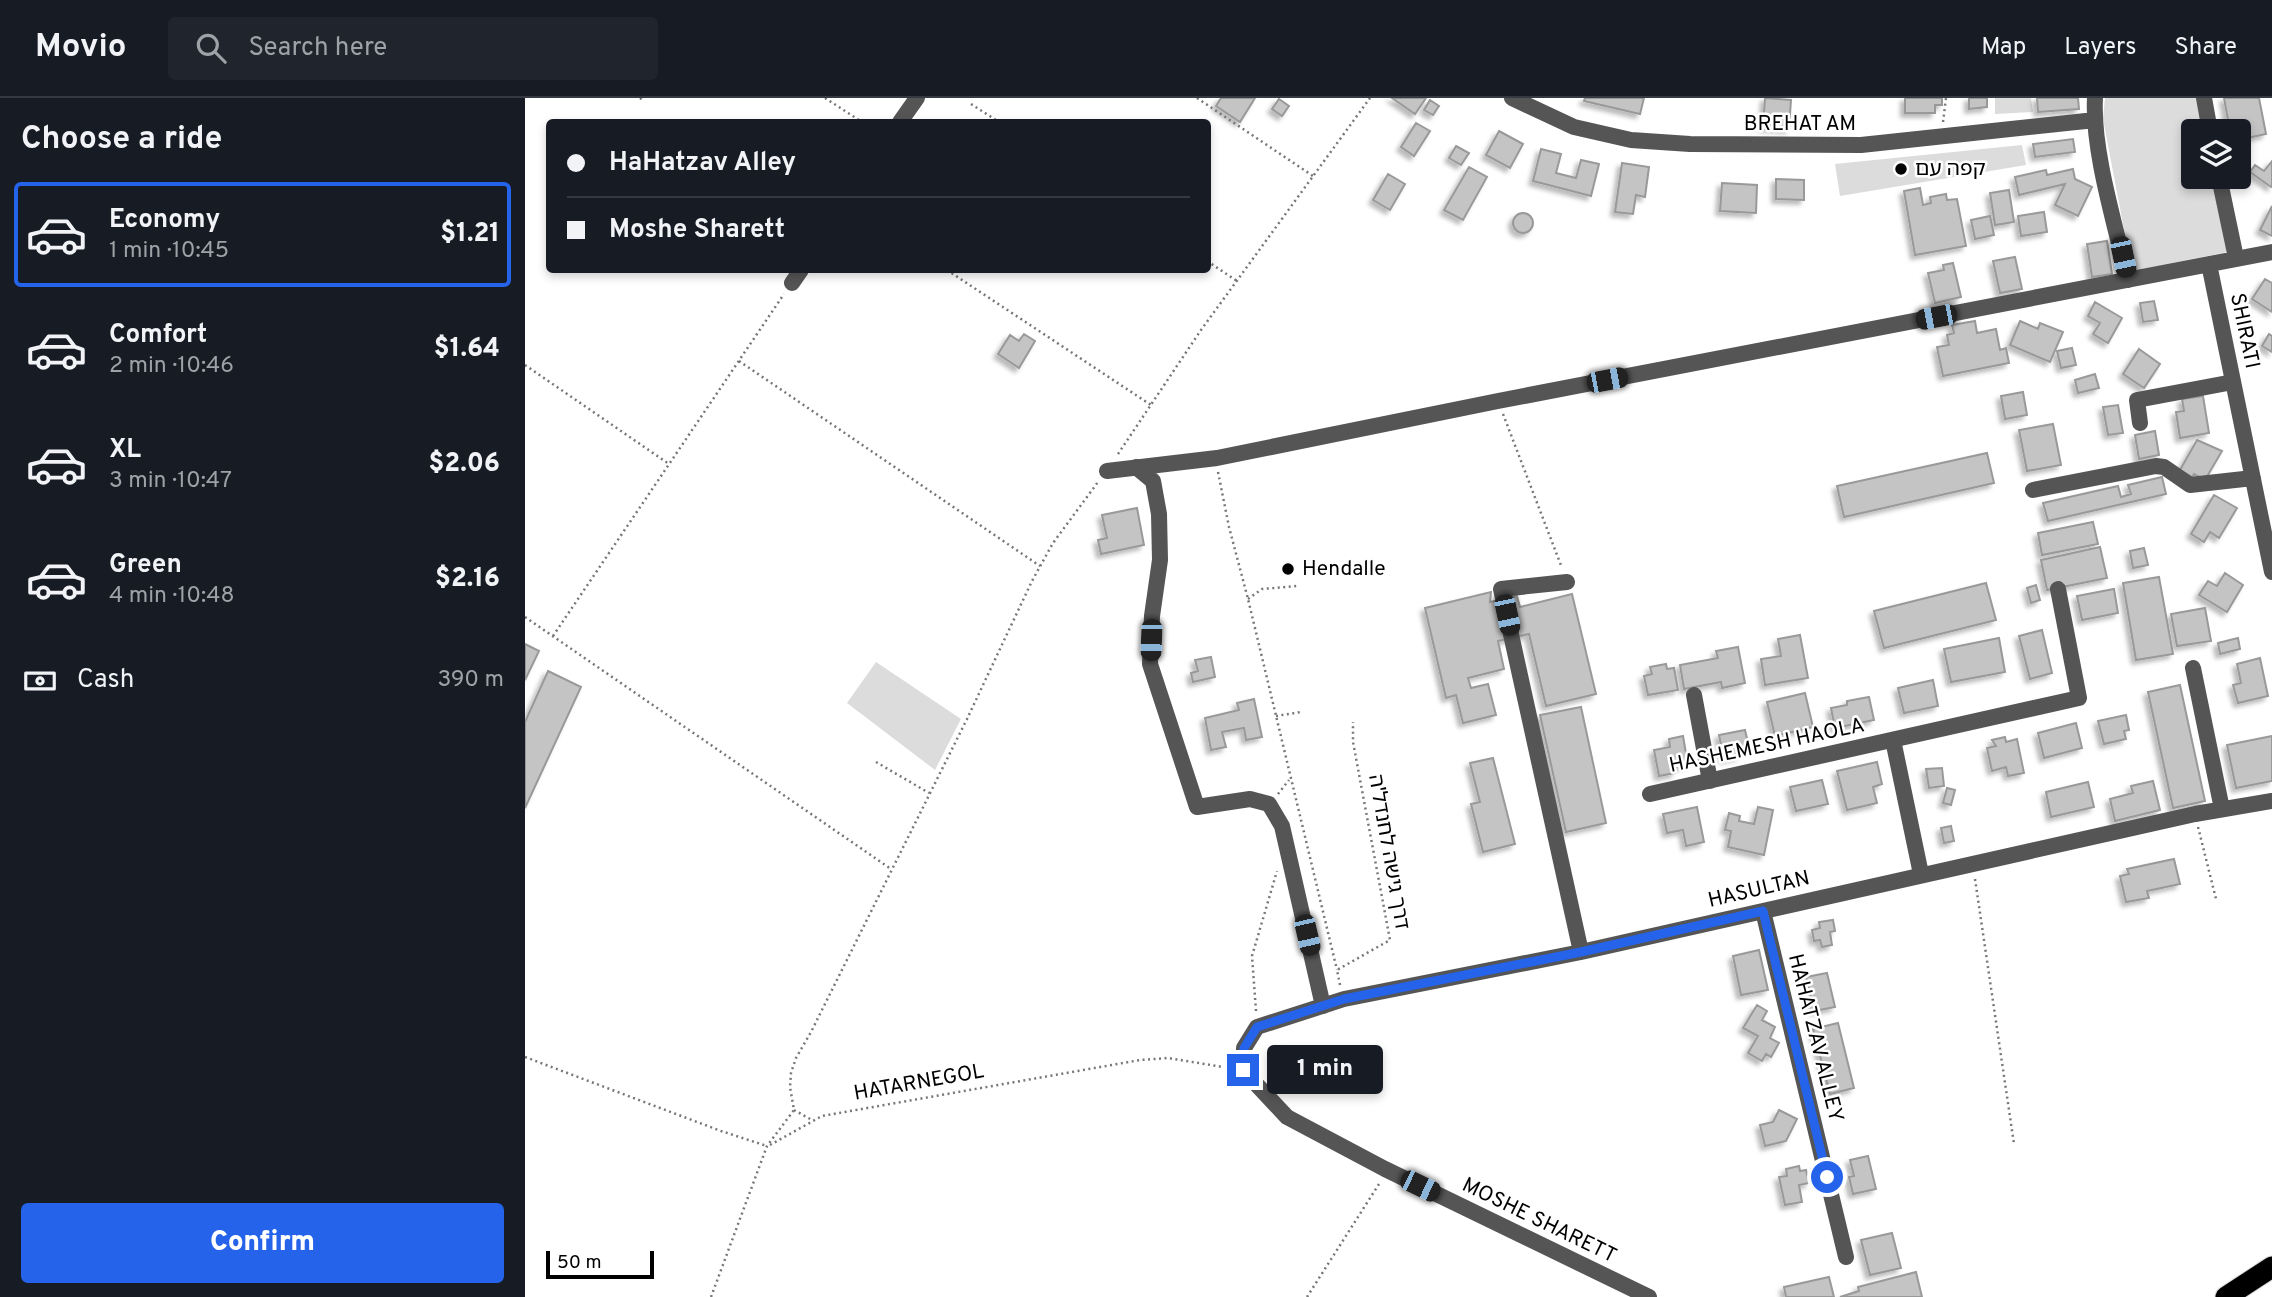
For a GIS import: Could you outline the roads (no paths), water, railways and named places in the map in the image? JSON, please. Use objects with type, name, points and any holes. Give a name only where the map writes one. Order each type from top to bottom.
[{"type":"highway","points":[[2226,1297],[2272,1267]]},
{"type":"street","points":[[902,119],[916,98]]},
{"type":"street","name":"BREHAT AM","points":[[1512,98],[1574,127],[1631,140],[1690,144],[1848,145],[2095,120]]},
{"type":"street","points":[[2095,98],[2095,120],[2102,165],[2128,280]]},
{"type":"street","points":[[2204,98],[2208,119]]},
{"type":"street","points":[[2222,189],[2236,258]]},
{"type":"street","points":[[1107,471],[1217,458],[1497,401],[2272,252]]},
{"type":"street","name":"SHIRATI","points":[[2209,264],[2272,572]]},
{"type":"street","points":[[2140,423],[2137,400],[2233,383]]},
{"type":"street","points":[[2033,490],[2156,466],[2164,467],[2190,485],[2253,478]]},
{"type":"street","points":[[1136,467],[1153,481],[1159,514],[1160,560],[1151,615],[1150,664],[1197,807],[1250,799],[1269,804],[1282,826],[1323,1006]]},
{"type":"street","points":[[1567,582],[1501,589],[1581,952]]},
{"type":"street","name":"HASHEMESH HAOLA","points":[[1650,794],[2079,698],[2058,589]]},
{"type":"street","points":[[2193,668],[2222,809]]},
{"type":"street","points":[[1694,695],[1710,780]]},
{"type":"street","name":"HASHEMESH HAOLA","points":[[1893,740],[1921,874]]},
{"type":"street","name":"HASULTAN","points":[[1243,1070],[1244,1048],[1257,1027],[1344,999],[1581,952],[1972,862],[2195,814],[2272,801]]},
{"type":"street","name":"HAHATZAV ALLEY","points":[[1763,911],[1846,1257]]},
{"type":"street","name":"MOSHE SHARETT","points":[[1243,1070],[1287,1117],[1397,1175],[1649,1297]]},
{"type":"place","name":"קפה עם","points":[[1901,169]]},
{"type":"place","name":"Hendalle","points":[[1288,569]]}]
